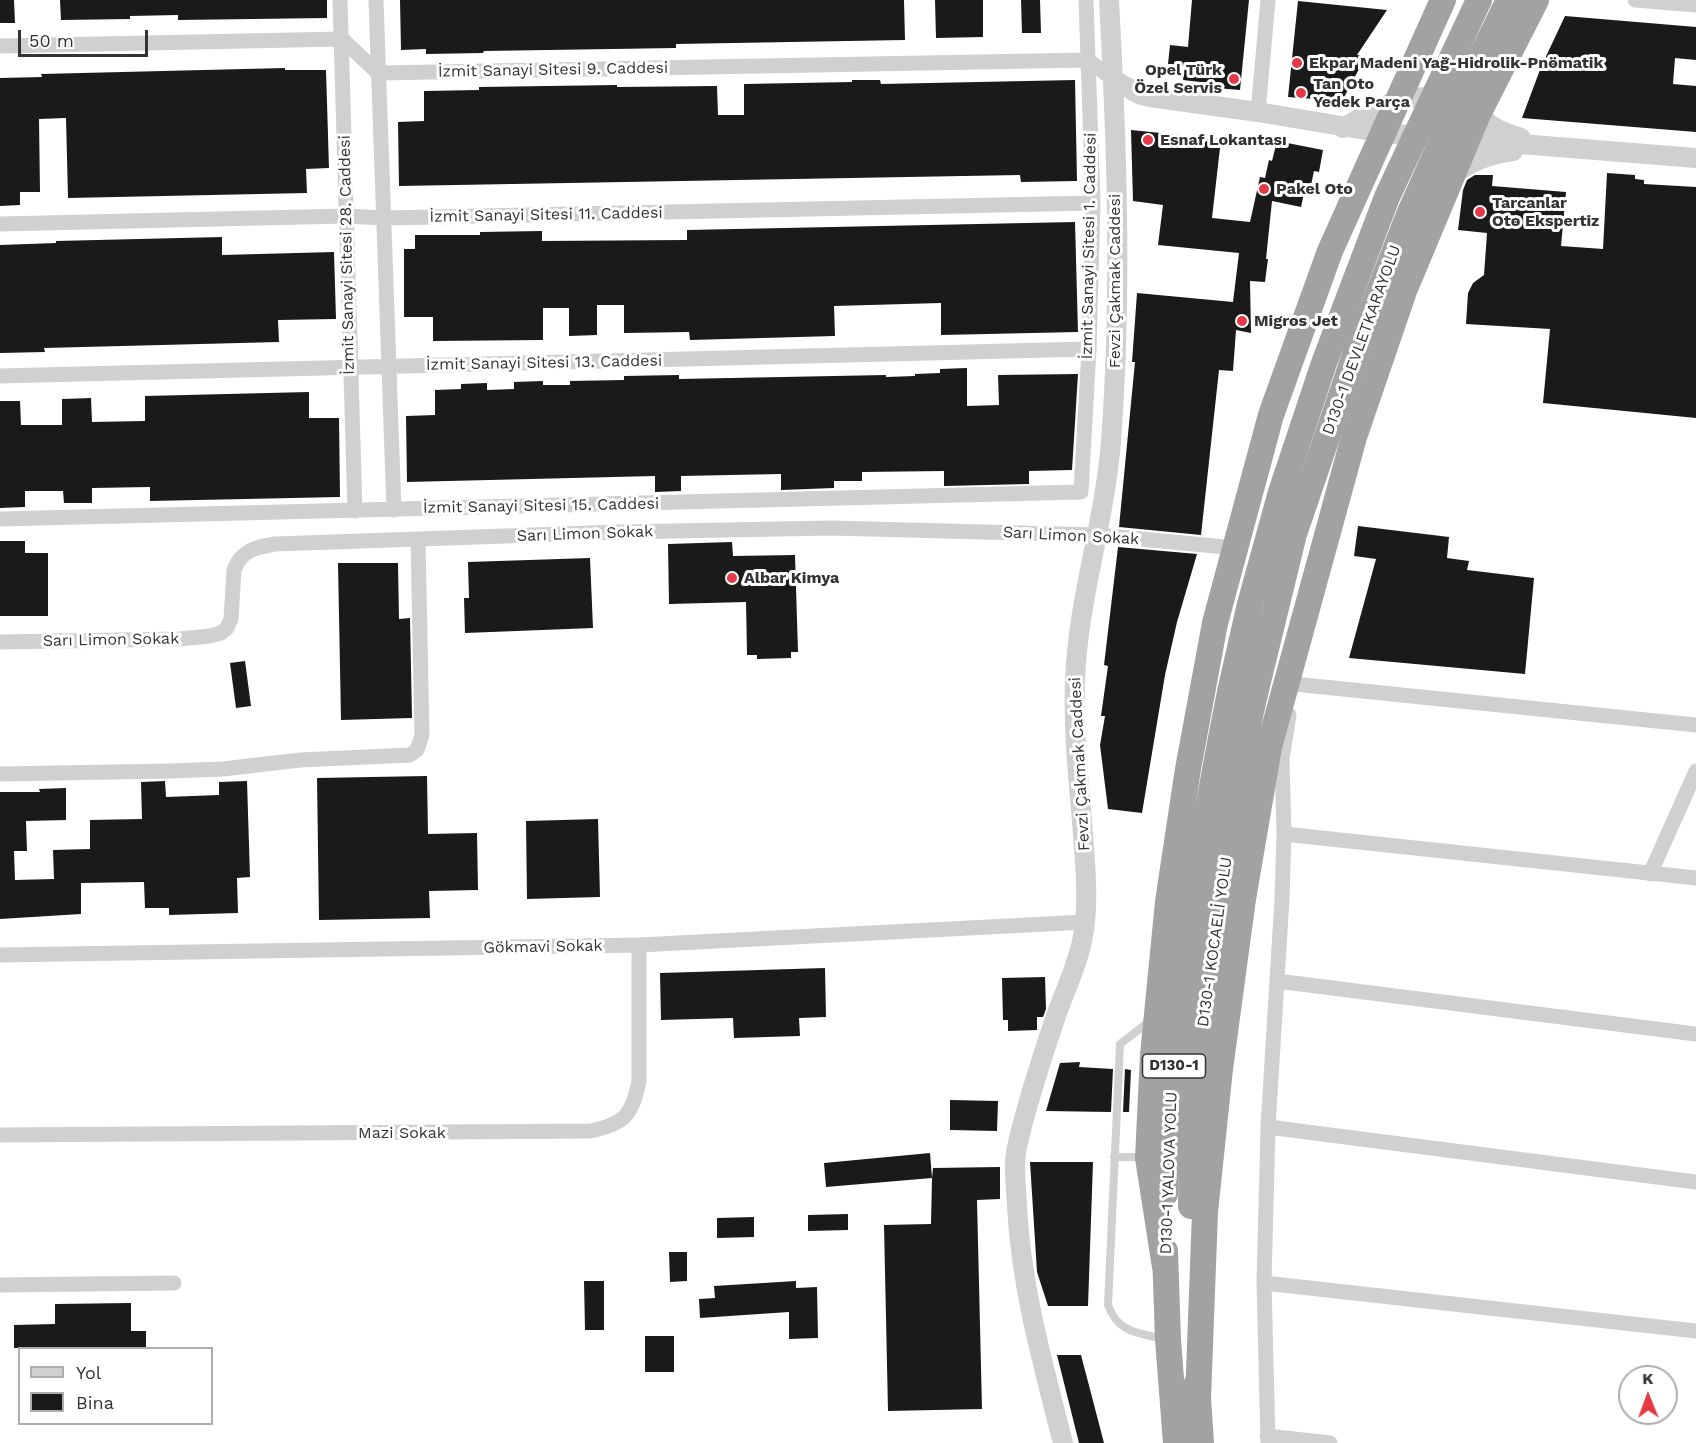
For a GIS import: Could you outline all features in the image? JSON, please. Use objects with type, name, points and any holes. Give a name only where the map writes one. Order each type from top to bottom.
[{"type":"highway","points":[[1165,1267],[1148,1158],[1157,1015],[1168,902],[1212,633],[1271,415],[1330,251],[1443,0]]},
{"type":"highway","name":"D130-1 DEVLETKARAYOLU","points":[[1242,693],[1250,604],[1281,492],[1338,323],[1391,186],[1479,0]]},
{"type":"highway","name":"D130-1 DEVLETKARAYOLU","points":[[1242,693],[1358,346],[1410,212],[1463,94],[1509,0]]},
{"type":"highway","points":[[1197,1399],[1205,1212],[1220,1069],[1243,899],[1269,747],[1354,437],[1404,291],[1478,114],[1536,0]]},
{"type":"highway","name":"D130-1 YALOVA YOLU","points":[[1176,1443],[1165,1267],[1166,1145],[1180,1001],[1204,825],[1242,693]]},
{"type":"highway","name":"D130-1 KOCAELİ YOLU","points":[[1201,1443],[1197,1399],[1191,1234],[1193,1129],[1203,1028],[1240,766],[1242,693]]},
{"type":"street","name":"İzmit Sanayi Sitesi 28. Caddesi","points":[[340,0],[355,511]]},
{"type":"street","points":[[376,0],[394,510]]},
{"type":"street","name":"İzmit Sanayi Sitesi 1. Caddesi","points":[[1081,492],[1089,349],[1093,203],[1086,0]]},
{"type":"street","name":"Fevzi Çakmak Caddesi","points":[[1063,1443],[1031,1318],[1022,1270],[1018,1235],[1015,1158],[1045,1052],[1078,958],[1085,922],[1086,881],[1077,751],[1075,678],[1080,633],[1098,536],[1111,442],[1116,343],[1117,211],[1114,80],[1109,0]]},
{"type":"street","points":[[1258,112],[1268,0]]},
{"type":"street","points":[[1635,0],[1696,5]]},
{"type":"street","points":[[0,46],[342,39],[378,73]]},
{"type":"street","points":[[1088,60],[1114,80],[1139,94],[1150,97],[1383,133],[1696,158]]},
{"type":"street","name":"İzmit Sanayi Sitesi 9. Caddesi","points":[[378,73],[1088,60]]},
{"type":"street","points":[[1343,128],[1365,114],[1399,99],[1438,98],[1478,114],[1502,131],[1554,146]]},
{"type":"street","points":[[1452,176],[1466,165],[1484,157],[1503,152],[1554,146]]},
{"type":"street","name":"İzmit Sanayi Sitesi 11. Caddesi","points":[[0,224],[1093,203]]},
{"type":"street","name":"İzmit Sanayi Sitesi 13. Caddesi","points":[[0,376],[1089,349]]},
{"type":"street","name":"İzmit Sanayi Sitesi 15. Caddesi","points":[[0,519],[1081,492]]},
{"type":"street","name":"Sarı Limon Sokak","points":[[0,642],[179,639],[221,633],[227,628],[233,606],[234,570],[237,562],[243,554],[252,549],[275,544],[620,532],[831,528],[1098,536],[1236,548]]},
{"type":"street","points":[[0,774],[181,771],[223,769],[300,760],[410,755],[417,750],[422,735],[418,540]]},
{"type":"street","points":[[1311,594],[1282,758],[1284,834],[1282,899],[1268,1127],[1264,1283],[1268,1439],[1330,1443]]},
{"type":"street","points":[[1294,684],[1696,724]]},
{"type":"street","points":[[1650,874],[1696,771]]},
{"type":"street","points":[[1284,834],[1696,878]]},
{"type":"street","name":"Gökmavi Sokak","points":[[0,955],[639,945],[1085,922]]},
{"type":"street","name":"Mazi Sokak","points":[[0,1135],[397,1134],[591,1131],[607,1128],[619,1123],[628,1115],[639,1081],[639,945]]},
{"type":"street","points":[[1276,981],[1696,1034]]},
{"type":"street","points":[[1268,1127],[1696,1182]]},
{"type":"street","points":[[0,1286],[174,1283]]},
{"type":"street","points":[[1264,1283],[1696,1331]]},
{"type":"lane","points":[[1157,1015],[1120,1044],[1108,1305],[1113,1317],[1121,1326],[1132,1332],[1168,1340]]},
{"type":"lane","points":[[1114,1156],[1148,1158]]},
{"type":"building","points":[[0,0],[14,0],[15,23],[0,23]]},
{"type":"building","points":[[60,0],[327,0],[327,18],[178,20],[178,15],[130,16],[130,19],[61,20]]},
{"type":"building","points":[[400,0],[904,0],[905,40],[676,44],[676,48],[426,54],[426,49],[401,50]]},
{"type":"building","points":[[935,0],[983,0],[983,37],[936,38]]},
{"type":"building","points":[[1021,0],[1040,0],[1041,33],[1022,33]]},
{"type":"building","points":[[1192,0],[1249,0],[1240,90],[1216,88],[1217,84],[1183,80],[1185,66],[1168,64],[1170,45],[1188,47]]},
{"type":"building","points":[[1298,1],[1387,10],[1357,55],[1366,56],[1342,101],[1288,97]]},
{"type":"building","points":[[1565,16],[1696,27],[1696,60],[1675,58],[1673,84],[1696,86],[1696,132],[1522,118],[1541,67]]},
{"type":"building","points":[[285,68],[285,70],[326,70],[329,168],[306,169],[307,193],[68,198],[66,118],[39,119],[40,192],[20,192],[20,205],[0,206],[0,78],[42,77],[41,74]]},
{"type":"building","points":[[852,80],[880,80],[881,84],[1075,80],[1077,181],[1021,182],[1020,175],[399,186],[398,122],[424,121],[424,91],[479,90],[479,87],[717,86],[718,115],[744,115],[744,84],[852,82]]},
{"type":"building","points":[[1131,130],[1221,139],[1212,218],[1250,222],[1260,177],[1265,178],[1277,141],[1323,150],[1319,172],[1314,171],[1310,190],[1305,189],[1301,207],[1272,201],[1265,282],[1250,281],[1251,333],[1236,330],[1233,371],[1219,370],[1201,535],[1119,527],[1135,362],[1132,362],[1137,293],[1233,302],[1239,253],[1158,245],[1163,205],[1133,201]]},
{"type":"building","points":[[1607,173],[1635,175],[1635,179],[1644,180],[1644,184],[1696,187],[1696,418],[1543,403],[1550,329],[1466,324],[1468,293],[1473,283],[1484,275],[1487,233],[1458,230],[1463,190],[1467,180],[1475,175],[1493,175],[1492,186],[1566,192],[1561,246],[1603,249]]},
{"type":"building","points":[[1075,222],[1078,332],[941,335],[941,303],[834,306],[835,336],[690,340],[689,332],[624,333],[624,305],[597,305],[597,335],[569,336],[569,308],[543,308],[543,340],[433,341],[433,317],[404,317],[404,249],[415,249],[415,235],[480,235],[480,232],[542,231],[542,241],[687,240],[687,230]]},
{"type":"building","points":[[222,237],[222,255],[334,252],[336,319],[278,320],[279,342],[44,348],[45,352],[0,353],[0,245],[56,243],[56,241]]},
{"type":"building","points":[[967,368],[967,406],[999,405],[998,375],[1078,374],[1072,470],[1029,471],[1029,484],[944,486],[944,471],[862,472],[862,481],[834,481],[834,488],[781,490],[781,474],[681,476],[681,491],[655,492],[655,476],[407,482],[406,416],[435,415],[435,390],[461,389],[461,384],[487,383],[487,390],[514,389],[514,382],[543,381],[543,385],[570,385],[570,381],[624,380],[624,376],[679,375],[679,379],[886,375],[886,377],[915,376],[915,374],[940,373],[940,369]]},
{"type":"building","points":[[309,392],[309,418],[339,418],[340,497],[150,501],[150,487],[92,488],[92,503],[64,503],[63,491],[25,491],[25,507],[0,508],[0,401],[20,401],[21,425],[62,425],[62,399],[91,398],[92,422],[145,421],[145,396]]},
{"type":"building","points":[[1358,526],[1449,537],[1447,558],[1469,561],[1467,570],[1534,578],[1525,674],[1349,658],[1376,559],[1354,556]]},
{"type":"building","points":[[0,541],[25,541],[25,553],[48,553],[48,616],[0,616]]},
{"type":"building","name":"Albar Kimya","points":[[732,542],[733,556],[795,555],[798,652],[791,652],[791,658],[757,659],[757,655],[747,655],[746,602],[669,604],[668,544]]},
{"type":"building","points":[[1118,547],[1197,554],[1177,622],[1165,675],[1142,813],[1108,809],[1100,745],[1105,716],[1101,716],[1108,666],[1104,665]]},
{"type":"building","points":[[590,558],[593,628],[465,633],[464,598],[469,598],[468,562]]},
{"type":"building","points":[[338,563],[398,563],[399,619],[410,618],[412,718],[341,720]]},
{"type":"building","points":[[245,661],[251,706],[236,708],[230,663]]},
{"type":"building","points":[[427,776],[428,834],[477,833],[478,890],[429,891],[430,918],[319,920],[317,778]]},
{"type":"building","points":[[165,781],[166,797],[219,795],[219,782],[247,781],[250,877],[237,878],[238,913],[169,915],[169,908],[145,908],[144,882],[81,883],[81,914],[0,919],[0,792],[40,792],[39,789],[66,788],[66,820],[26,821],[27,851],[14,851],[15,880],[54,879],[53,850],[90,849],[90,820],[142,819],[141,782]]},
{"type":"building","points":[[598,819],[600,897],[527,899],[526,821]]},
{"type":"building","points":[[825,968],[826,1017],[799,1018],[800,1036],[734,1038],[733,1018],[661,1020],[660,973]]},
{"type":"building","points":[[1045,977],[1046,1009],[1043,1017],[1037,1017],[1037,1030],[1008,1031],[1008,1020],[1003,1020],[1002,978]]},
{"type":"building","points":[[1080,1062],[1079,1067],[1113,1069],[1111,1112],[1046,1111],[1060,1063]]},
{"type":"building","points":[[1125,1069],[1131,1070],[1129,1112],[1123,1112]]},
{"type":"building","points":[[950,1100],[998,1101],[997,1131],[950,1130]]},
{"type":"building","points":[[930,1153],[932,1178],[826,1187],[824,1163]]},
{"type":"building","points":[[1030,1162],[1093,1162],[1088,1306],[1048,1306],[1037,1272]]},
{"type":"building","points":[[1000,1167],[1000,1199],[977,1200],[982,1409],[888,1411],[884,1225],[931,1224],[933,1168]]},
{"type":"building","points":[[848,1214],[848,1230],[808,1231],[808,1215]]},
{"type":"building","points":[[754,1217],[754,1237],[717,1238],[717,1218]]},
{"type":"building","points":[[669,1252],[687,1252],[687,1281],[670,1282]]},
{"type":"building","points":[[584,1281],[604,1281],[604,1330],[585,1330]]},
{"type":"building","points":[[796,1281],[796,1288],[817,1287],[818,1338],[789,1339],[789,1312],[700,1318],[699,1299],[715,1298],[714,1286]]},
{"type":"building","points":[[131,1303],[131,1331],[146,1331],[146,1347],[14,1348],[14,1325],[55,1324],[55,1304]]},
{"type":"building","points":[[645,1336],[674,1336],[674,1372],[645,1372]]},
{"type":"building","points":[[1057,1355],[1081,1355],[1104,1443],[1079,1443]]},
{"type":"place","name":"Ekpar Madeni Yağ-Hidrolik-Pnömatik","points":[[1297,63]]},
{"type":"place","name":"Opel Türk Özel Servis","points":[[1234,79]]},
{"type":"place","name":"Tan Oto Yedek Parça","points":[[1301,93]]},
{"type":"place","name":"Esnaf Lokantası","points":[[1148,140]]},
{"type":"place","name":"Pakel Oto","points":[[1264,189]]},
{"type":"place","name":"Tarcanlar Oto Ekspertiz","points":[[1480,212]]},
{"type":"place","name":"Migros Jet","points":[[1242,321]]},
{"type":"place","name":"Albar Kimya","points":[[732,578]]}]
